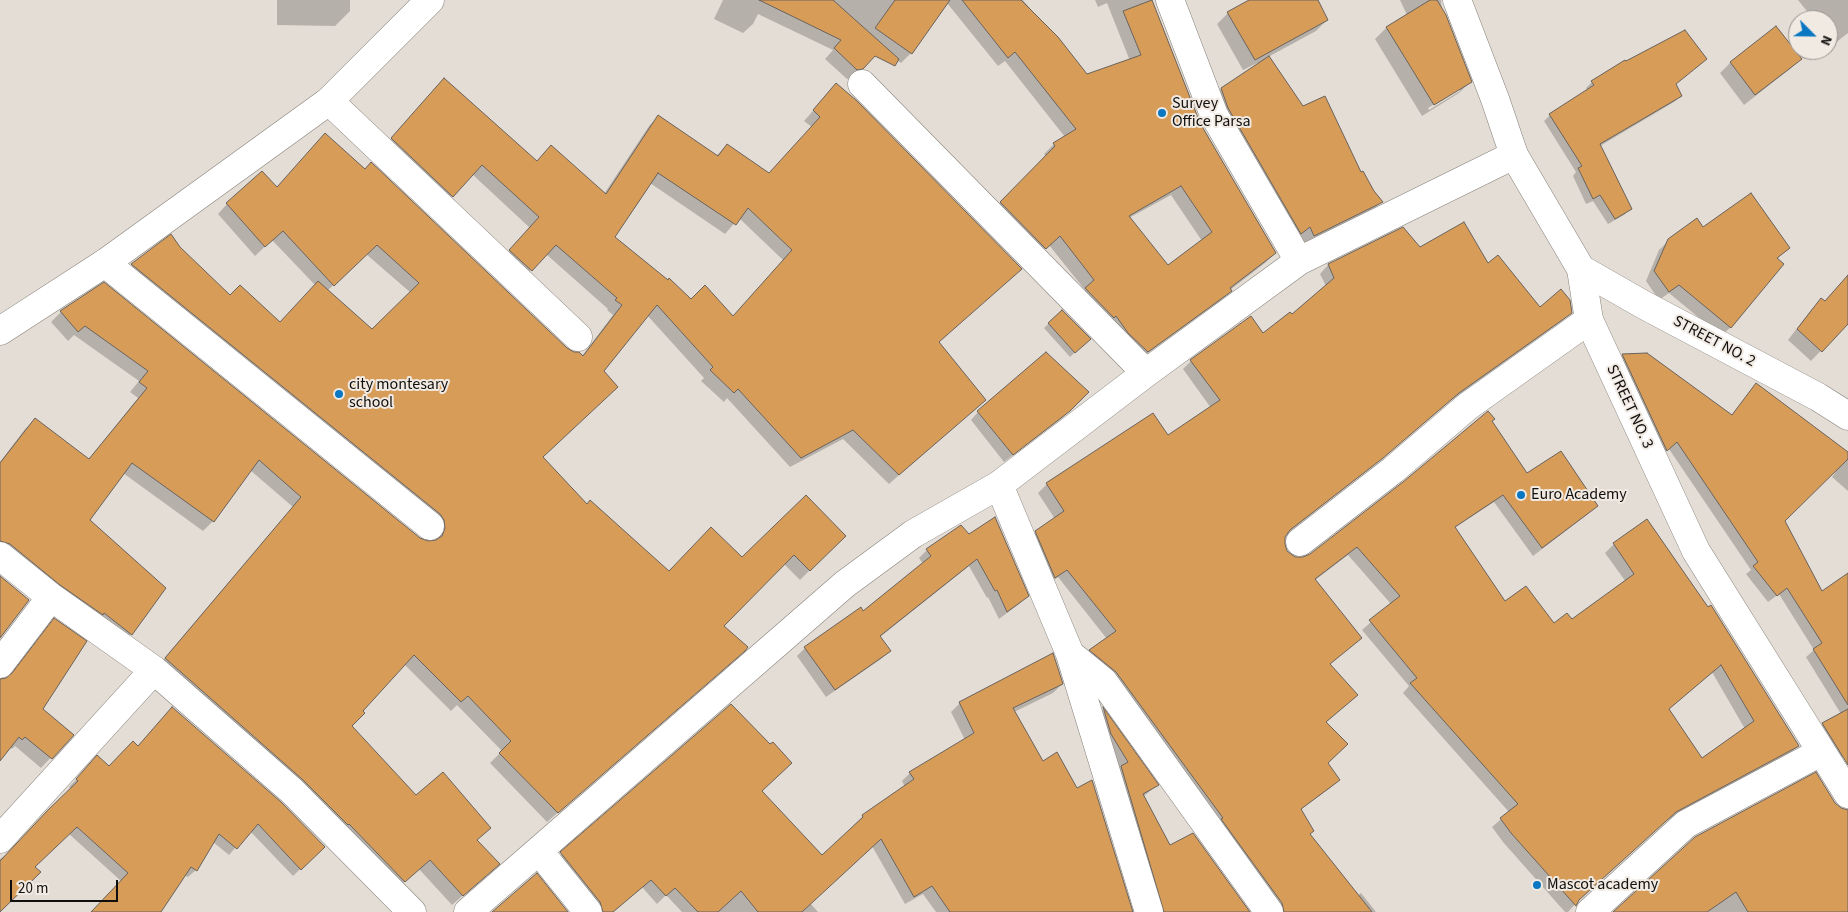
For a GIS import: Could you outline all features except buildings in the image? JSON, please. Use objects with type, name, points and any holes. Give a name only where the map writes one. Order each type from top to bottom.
[{"type":"street","points":[[0,331],[105,263],[329,101],[430,0]]},
{"type":"street","points":[[1170,0],[1214,115],[1299,261]]},
{"type":"street","name":"STREET NO. 3","points":[[1457,0],[1514,155],[1580,269],[1589,320],[1696,552],[1848,794]]},
{"type":"street","points":[[862,84],[1146,373]]},
{"type":"street","points":[[329,101],[578,337]]},
{"type":"street","points":[[468,912],[846,584],[913,534],[999,485],[1146,373],[1299,261],[1514,155]]},
{"type":"street","points":[[105,263],[430,526]]},
{"type":"street","name":"STREET NO. 2","points":[[1580,269],[1818,397],[1848,416]]},
{"type":"street","points":[[1300,542],[1393,470],[1468,406],[1589,320]]},
{"type":"street","points":[[999,485],[1070,654],[1149,912]]},
{"type":"street","points":[[0,556],[51,597],[154,670],[292,790],[412,912]]},
{"type":"street","points":[[0,664],[51,597]]},
{"type":"street","points":[[1070,654],[1102,681],[1269,912]]},
{"type":"street","points":[[0,838],[154,670]]},
{"type":"street","points":[[1590,912],[1686,824],[1821,752]]},
{"type":"street","points":[[539,851],[588,912]]},
{"type":"place","name":"Survey Office Parsa","points":[[1162,113]]},
{"type":"place","name":"city montesary school","points":[[339,394]]},
{"type":"place","name":"Euro Academy","points":[[1521,495]]},
{"type":"place","name":"Mascot academy","points":[[1537,885]]}]
